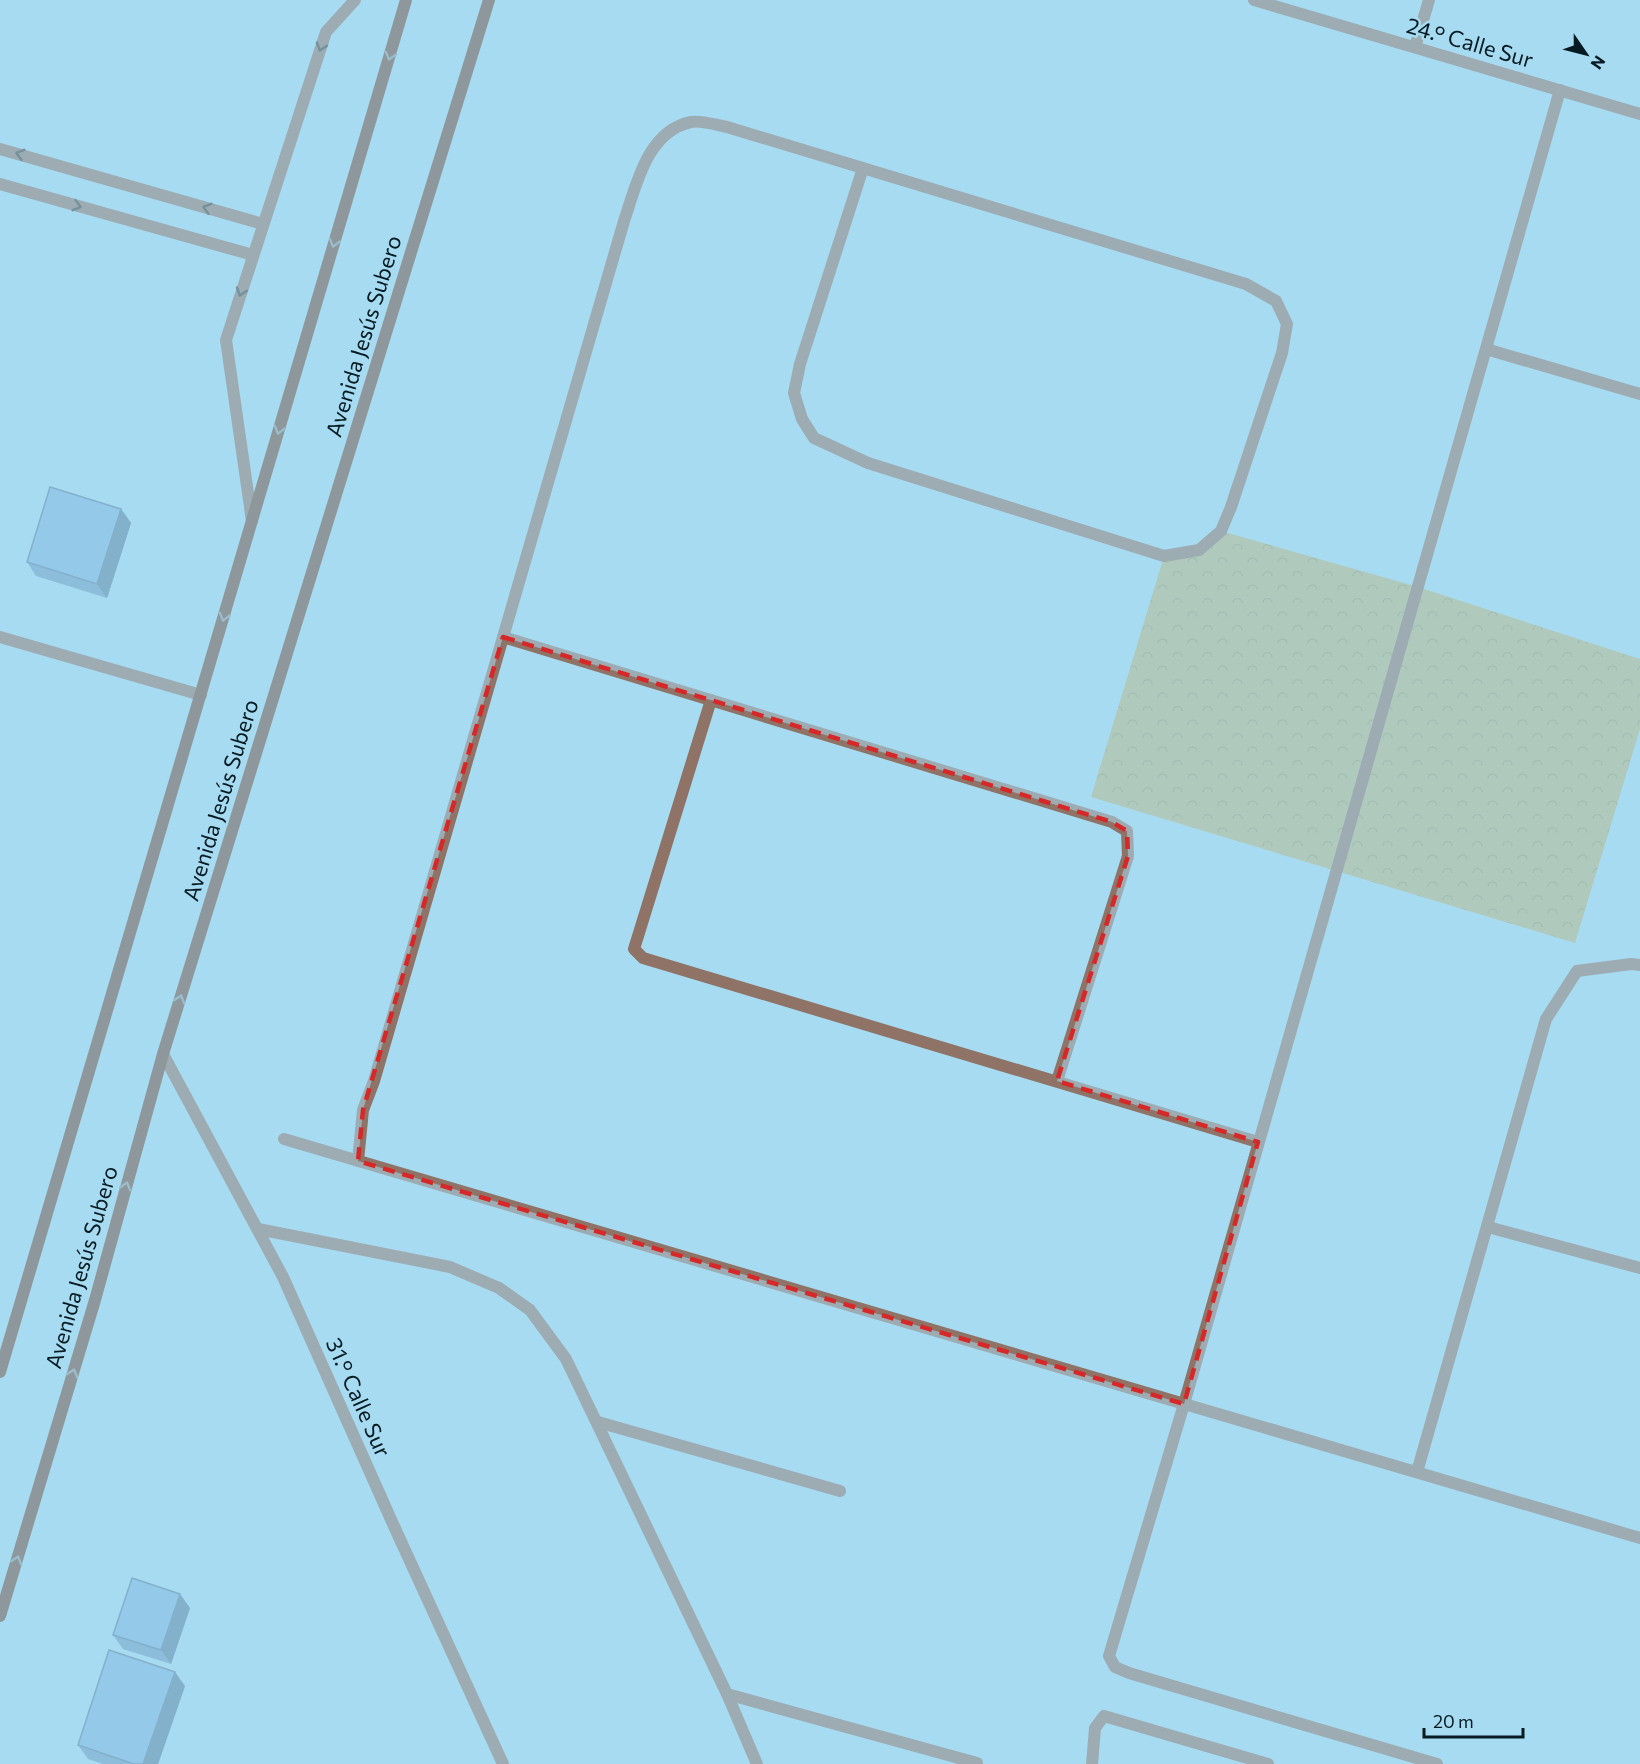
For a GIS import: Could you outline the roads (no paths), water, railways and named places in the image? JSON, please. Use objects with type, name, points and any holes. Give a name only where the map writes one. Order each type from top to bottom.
[{"type":"main road","name":"Avenida Jesús Subero","points":[[0,1372],[406,0]]},
{"type":"main road","name":"Avenida Jesús Subero","points":[[0,1616],[91,1311],[163,1054],[489,0]]},
{"type":"street","points":[[252,521],[226,340],[326,32],[355,0]]},
{"type":"street","name":"24.° Calle Sur","points":[[1254,0],[1640,114]]},
{"type":"street","points":[[1414,47],[1430,0]]},
{"type":"street","points":[[1437,1764],[1115,1667],[1109,1656],[1184,1404],[1560,90]]},
{"type":"street","points":[[358,1161],[363,1110],[374,1081],[624,221],[640,174],[657,142],[675,128],[692,121],[727,127],[863,168],[1246,284],[1276,301],[1287,324],[1282,353],[1221,531],[1199,550],[1164,556],[868,463],[814,438],[802,420],[794,393],[800,364],[863,168]]},
{"type":"street","points":[[0,148],[263,225]]},
{"type":"street","points":[[0,184],[253,255]]},
{"type":"street","points":[[1486,349],[1640,394]]},
{"type":"street","points":[[0,637],[201,695]]},
{"type":"street","points":[[503,637],[1112,822],[1127,831],[1128,856],[1057,1081]]},
{"type":"street","points":[[711,700],[634,949],[643,958],[1258,1142]]},
{"type":"street","points":[[1417,1472],[1546,1019],[1577,971],[1631,964],[1640,965]]},
{"type":"street","name":"31.° Calle Sur","points":[[163,1054],[283,1276],[503,1764]]},
{"type":"street","points":[[284,1140],[1640,1538]]},
{"type":"street","points":[[1488,1227],[1640,1268]]},
{"type":"street","points":[[258,1229],[450,1267],[499,1288],[530,1310],[566,1359],[598,1422],[727,1694],[757,1764]]},
{"type":"street","points":[[598,1422],[840,1491]]},
{"type":"street","points":[[727,1694],[977,1763]]},
{"type":"street","points":[[1092,1764],[1095,1728],[1104,1716],[1268,1764]]}]
